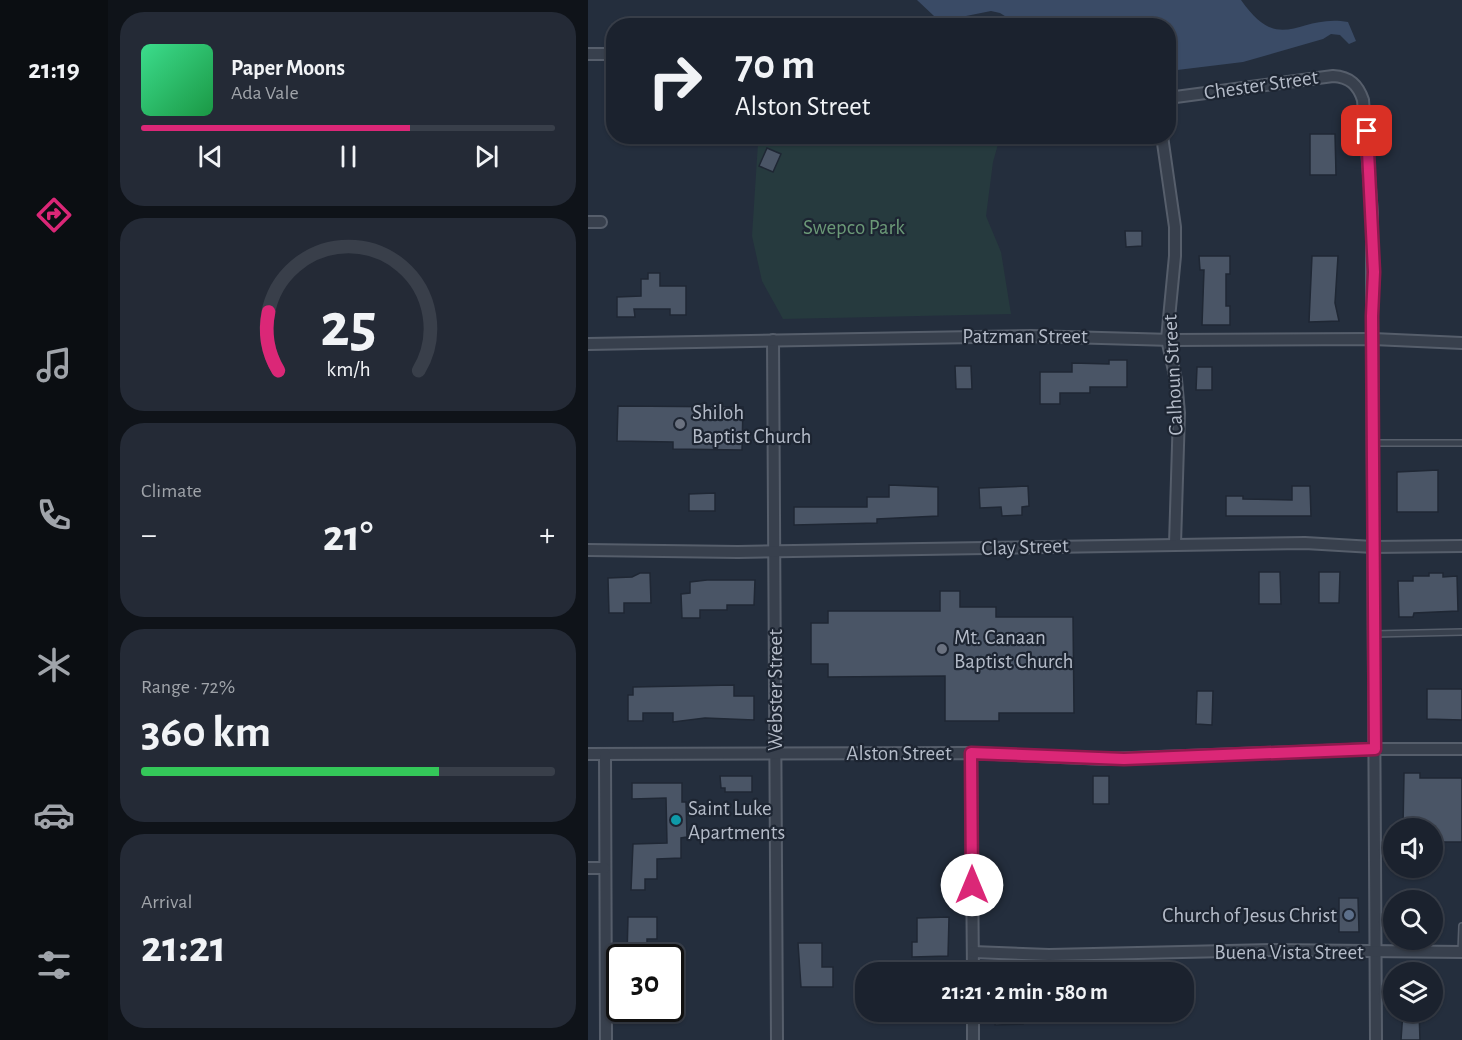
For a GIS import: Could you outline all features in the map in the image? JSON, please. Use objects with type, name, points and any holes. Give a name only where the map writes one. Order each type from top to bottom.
[{"type":"street","points":[[588,54],[606,54]]},
{"type":"street","name":"Chester Street","points":[[1176,98],[1320,77],[1339,76],[1353,83],[1363,100],[1367,131],[1374,272],[1373,339]]},
{"type":"street","name":"Calhoun Street","points":[[1163,144],[1175,227],[1175,256],[1167,339],[1176,380],[1179,413],[1175,544]]},
{"type":"street","points":[[588,222],[601,222]]},
{"type":"street","name":"Patzman Street","points":[[588,344],[1020,336],[1373,339],[1462,343]]},
{"type":"street","points":[[1373,339],[1376,1040]]},
{"type":"street","name":"Webster Street","points":[[773,340],[777,1040]]},
{"type":"street","name":"Clay Street","points":[[588,550],[727,552],[1305,543],[1373,547],[1462,546]]},
{"type":"street","name":"Alston Street","points":[[588,754],[971,753],[1106,759],[1375,749],[1462,749]]},
{"type":"street","points":[[971,753],[973,962]]},
{"type":"street","points":[[604,754],[606,1040]]},
{"type":"street","points":[[588,868],[605,868]]},
{"type":"street","name":"Buena Vista Street","points":[[973,952],[1049,955],[1272,950],[1462,952]]},
{"type":"street","points":[[973,1022],[973,1040]]},
{"type":"lane","points":[[1373,443],[1462,443]]},
{"type":"lane","points":[[1374,634],[1462,632]]},
{"type":"lane","points":[[1462,926],[1462,952]]},
{"type":"green space","name":"Swepco Park","points":[[758,144],[998,144],[993,162],[986,216],[1001,252],[1011,314],[783,319],[762,281],[752,236]]},
{"type":"water","points":[[917,0],[1241,0],[1255,17],[1279,30],[1331,21],[1348,22],[1356,41],[1349,44],[1340,35],[1331,34],[1323,39],[1243,62],[1176,70],[1176,18],[1008,18],[991,11],[956,18],[934,16]]},
{"type":"building","points":[[1310,134],[1335,134],[1336,175],[1310,175]]},
{"type":"building","points":[[767,148],[781,154],[773,172],[759,166]]},
{"type":"building","points":[[1125,231],[1142,231],[1142,246],[1126,247]]},
{"type":"building","points":[[1199,256],[1230,256],[1230,274],[1226,274],[1226,306],[1230,306],[1230,325],[1202,325],[1204,270],[1200,270]]},
{"type":"building","points":[[1312,256],[1338,256],[1335,303],[1339,321],[1309,322]]},
{"type":"building","points":[[648,273],[660,273],[660,286],[686,286],[686,315],[670,315],[670,309],[634,309],[635,317],[617,317],[617,297],[641,296],[641,279],[648,279]]},
{"type":"building","points":[[1109,360],[1127,360],[1127,387],[1090,387],[1090,393],[1060,393],[1060,404],[1040,404],[1040,372],[1072,372],[1072,363],[1109,364]]},
{"type":"building","points":[[955,366],[971,366],[972,389],[956,389]]},
{"type":"building","points":[[1197,367],[1212,367],[1212,390],[1196,390]]},
{"type":"building","name":"Shiloh Baptist Church","points":[[618,406],[743,407],[742,450],[673,449],[673,442],[617,441]]},
{"type":"building","points":[[1438,470],[1438,512],[1397,512],[1397,472]]},
{"type":"building","points":[[889,485],[938,487],[938,516],[877,519],[877,523],[794,525],[794,507],[867,507],[867,497],[889,497]]},
{"type":"building","points":[[1028,486],[1029,506],[1022,507],[1022,515],[1002,516],[1001,507],[980,508],[979,488]]},
{"type":"building","points":[[1292,486],[1310,486],[1311,516],[1226,516],[1226,496],[1243,496],[1243,499],[1292,500]]},
{"type":"building","points":[[715,493],[715,511],[689,511],[689,494]]},
{"type":"building","points":[[1259,572],[1280,572],[1281,604],[1259,604]]},
{"type":"building","points":[[1319,572],[1340,572],[1339,603],[1319,603]]},
{"type":"building","points":[[640,573],[650,573],[651,603],[624,603],[624,613],[609,613],[608,578],[632,577]]},
{"type":"building","points":[[1429,573],[1443,573],[1443,577],[1457,576],[1458,611],[1414,613],[1413,617],[1399,617],[1398,581],[1413,581],[1413,576],[1429,576]]},
{"type":"building","points":[[755,580],[754,605],[727,605],[727,610],[700,610],[700,618],[682,618],[681,594],[690,593],[690,582]]},
{"type":"building","name":"Mt. Canaan Baptist Church","points":[[940,591],[960,591],[960,607],[996,607],[996,617],[1073,617],[1074,713],[999,713],[999,721],[945,721],[945,676],[828,677],[828,664],[811,664],[811,623],[828,623],[828,611],[940,611]]},
{"type":"building","points":[[734,685],[734,696],[754,696],[754,720],[705,718],[673,722],[673,713],[643,713],[643,721],[628,721],[628,695],[633,695],[633,687]]},
{"type":"building","points":[[1427,689],[1462,689],[1462,720],[1427,719]]},
{"type":"building","points":[[1197,691],[1213,691],[1212,725],[1196,724]]},
{"type":"building","points":[[1404,773],[1420,773],[1420,778],[1462,778],[1462,842],[1443,842],[1443,818],[1403,818]]},
{"type":"building","points":[[720,776],[752,776],[752,792],[725,792],[725,788],[721,788]]},
{"type":"building","points":[[1093,776],[1109,776],[1109,804],[1093,804]]},
{"type":"building","name":"Saint Luke Apartments","points":[[632,783],[682,783],[682,802],[686,802],[687,837],[681,838],[681,858],[657,859],[657,879],[645,879],[645,890],[631,890],[633,844],[667,843],[666,798],[632,799]]},
{"type":"building","name":"Church of Jesus Christ","points":[[1339,898],[1358,898],[1359,932],[1339,932]]},
{"type":"building","points":[[628,917],[657,917],[657,939],[647,939],[647,944],[627,944]]},
{"type":"building","points":[[949,917],[948,956],[912,957],[912,942],[917,942],[917,918]]},
{"type":"building","points":[[798,943],[822,943],[822,967],[833,967],[833,987],[801,987]]},
{"type":"building","points":[[995,1022],[1023,1022],[1023,1024],[995,1025]]},
{"type":"building","points":[[1402,1022],[1419,1022],[1420,1040],[1401,1040]]},
{"type":"place","name":"Shiloh Baptist Church","points":[[680,424]]},
{"type":"place","name":"Mt. Canaan Baptist Church","points":[[942,649]]},
{"type":"place","name":"Saint Luke Apartments","points":[[676,820]]},
{"type":"place","name":"Church of Jesus Christ","points":[[1349,915]]},
{"type":"route","points":[[972,885],[971,753],[1124,759],[1375,749],[1372,316],[1374,272],[1367,131]]}]
